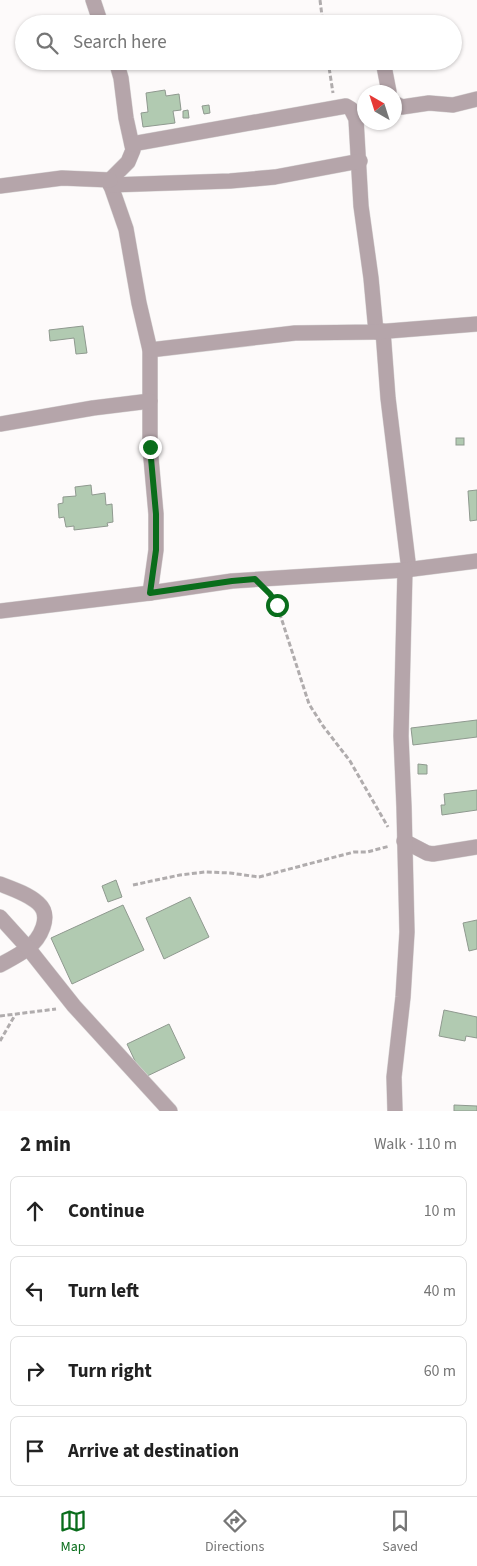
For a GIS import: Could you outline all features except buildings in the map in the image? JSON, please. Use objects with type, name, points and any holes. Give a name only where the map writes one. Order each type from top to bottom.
[{"type":"street","points":[[93,0],[99,15]]},
{"type":"street","points":[[110,182],[132,156],[133,150],[119,70]]},
{"type":"street","points":[[385,70],[388,85]]},
{"type":"street","points":[[402,107],[429,103],[454,105],[477,99]]},
{"type":"street","points":[[132,144],[234,124],[346,106],[352,108],[356,119],[360,161],[361,206],[380,331],[407,570],[400,736],[401,842],[406,932],[403,997],[394,1077],[395,1111]]},
{"type":"street","points":[[0,186],[62,178],[110,182],[230,181],[275,176],[360,161]]},
{"type":"street","points":[[110,182],[126,229],[139,303],[150,350],[150,447],[156,514],[156,550],[150,593]]},
{"type":"street","points":[[150,350],[279,334],[380,331],[477,324]]},
{"type":"street","points":[[0,424],[93,408],[150,401]]},
{"type":"street","points":[[0,611],[232,581],[407,570],[477,561]]},
{"type":"street","points":[[401,842],[433,854],[477,847]]},
{"type":"street","points":[[0,884],[37,902],[44,911],[45,919],[44,925],[28,948],[0,965]]},
{"type":"street","points":[[0,917],[28,948],[74,1006],[170,1111]]},
{"type":"path","points":[[320,0],[322,15]]},
{"type":"path","points":[[330,70],[336,108]]},
{"type":"path","points":[[133,885],[205,872],[259,877],[354,852],[381,849],[401,842],[350,762],[309,704],[277,605],[270,594],[255,579]]},
{"type":"path","points":[[0,1016],[74,1006]]},
{"type":"path","points":[[0,1041],[15,1014]]},
{"type":"route","points":[[150,447],[156,514],[156,550],[150,593],[255,579],[270,594],[277,605]]}]
